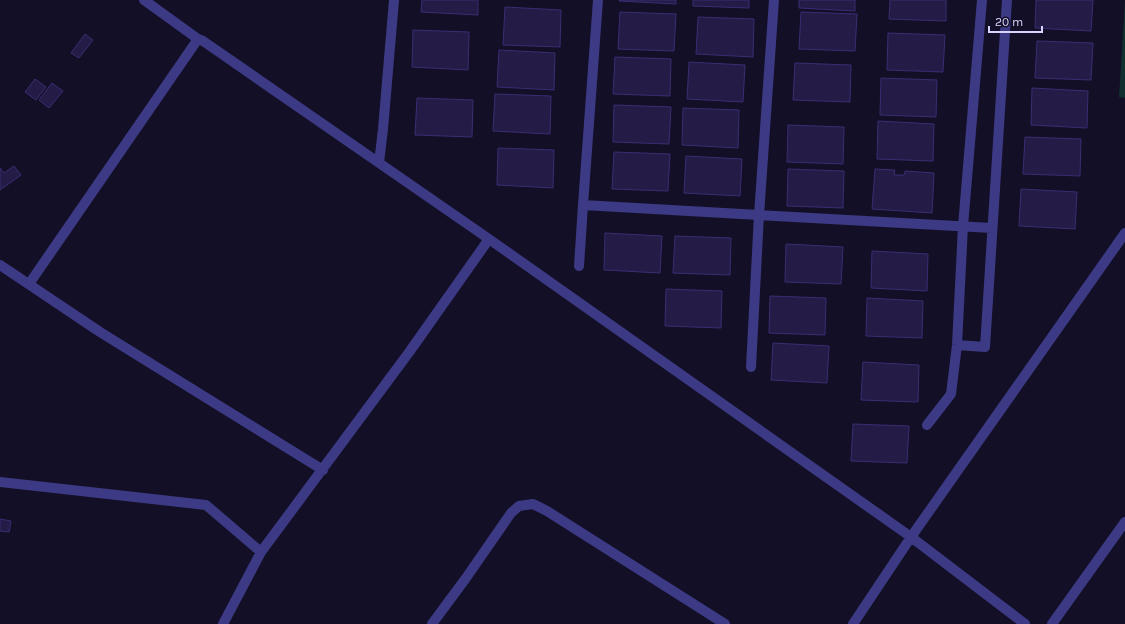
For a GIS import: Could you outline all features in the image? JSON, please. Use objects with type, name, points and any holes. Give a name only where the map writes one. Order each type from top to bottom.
[{"type":"street","points":[[144,0],[198,39],[489,239],[911,537],[1025,624]]},
{"type":"street","points":[[379,163],[394,0]]},
{"type":"street","points":[[579,266],[598,0]]},
{"type":"street","points":[[751,367],[759,215],[774,0]]},
{"type":"street","points":[[927,425],[951,394],[957,345],[963,226],[982,0]]},
{"type":"street","points":[[957,345],[985,347],[1007,0]]},
{"type":"street","points":[[29,284],[198,39]]},
{"type":"street","points":[[584,205],[992,228]]},
{"type":"street","points":[[853,624],[911,537],[1125,233]]},
{"type":"street","points":[[222,624],[261,552],[410,352],[489,239]]},
{"type":"street","points":[[0,265],[100,332],[323,470]]},
{"type":"street","points":[[0,482],[206,505],[261,552]]},
{"type":"street","points":[[432,624],[466,578],[511,512],[519,506],[532,504],[547,511],[725,624]]},
{"type":"street","points":[[1052,624],[1125,522]]},
{"type":"green space","points":[[1125,0],[1125,98],[1119,97]]},
{"type":"building","points":[[422,0],[478,0],[478,15],[421,12]]},
{"type":"building","points":[[676,0],[676,4],[619,1]]},
{"type":"building","points":[[693,0],[749,0],[749,8],[693,6]]},
{"type":"building","points":[[799,0],[855,0],[855,11],[799,8]]},
{"type":"building","points":[[890,0],[946,0],[946,21],[889,19]]},
{"type":"building","points":[[1036,0],[1093,0],[1091,31],[1035,28]]},
{"type":"building","points":[[505,7],[561,10],[560,47],[503,45]]},
{"type":"building","points":[[620,12],[676,14],[674,51],[618,49]]},
{"type":"building","points":[[801,12],[857,14],[855,51],[799,49]]},
{"type":"building","points":[[698,17],[754,19],[753,57],[696,54]]},
{"type":"building","points":[[413,30],[469,32],[468,70],[412,67]]},
{"type":"building","points":[[888,33],[945,35],[943,72],[887,70]]},
{"type":"building","points":[[85,34],[93,40],[79,58],[71,53]]},
{"type":"building","points":[[1037,41],[1093,43],[1091,80],[1035,78]]},
{"type":"building","points":[[499,50],[555,53],[554,90],[497,87]]},
{"type":"building","points":[[615,57],[671,59],[670,96],[613,94]]},
{"type":"building","points":[[689,62],[745,65],[743,102],[687,99]]},
{"type":"building","points":[[795,63],[851,65],[850,102],[793,100]]},
{"type":"building","points":[[881,78],[937,80],[936,117],[880,115]]},
{"type":"building","points":[[35,79],[46,87],[36,100],[25,92]]},
{"type":"building","points":[[52,83],[63,91],[49,108],[39,100]]},
{"type":"building","points":[[1032,88],[1088,91],[1087,128],[1031,125]]},
{"type":"building","points":[[495,94],[551,96],[550,134],[493,131]]},
{"type":"building","points":[[417,98],[473,100],[472,137],[415,135]]},
{"type":"building","points":[[614,105],[671,107],[669,144],[613,142]]},
{"type":"building","points":[[683,108],[739,110],[738,148],[682,145]]},
{"type":"building","points":[[878,121],[934,124],[933,161],[877,159]]},
{"type":"building","points":[[788,125],[844,127],[843,164],[787,162]]},
{"type":"building","points":[[1025,137],[1081,139],[1080,176],[1023,174]]},
{"type":"building","points":[[498,148],[554,150],[553,188],[497,185]]},
{"type":"building","points":[[614,152],[670,154],[668,191],[612,189]]},
{"type":"building","points":[[686,156],[742,159],[740,196],[684,193]]},
{"type":"building","points":[[14,166],[21,175],[0,190],[0,168],[4,173]]},
{"type":"building","points":[[788,169],[844,171],[843,208],[787,206]]},
{"type":"building","points":[[875,169],[895,170],[894,175],[904,175],[905,171],[934,173],[932,213],[872,209]]},
{"type":"building","points":[[1021,189],[1077,192],[1075,229],[1019,226]]},
{"type":"building","points":[[605,233],[662,236],[660,273],[604,270]]},
{"type":"building","points":[[675,236],[731,238],[730,275],[673,273]]},
{"type":"building","points":[[786,244],[843,247],[841,284],[785,282]]},
{"type":"building","points":[[872,251],[928,254],[927,291],[871,288]]},
{"type":"building","points":[[666,289],[722,291],[721,328],[665,326]]},
{"type":"building","points":[[770,296],[826,298],[825,335],[769,333]]},
{"type":"building","points":[[867,298],[923,301],[922,338],[866,336]]},
{"type":"building","points":[[773,343],[829,346],[827,383],[771,380]]},
{"type":"building","points":[[863,362],[919,365],[918,402],[861,400]]},
{"type":"building","points":[[853,424],[909,426],[907,463],[851,461]]},
{"type":"building","points":[[0,519],[11,521],[9,532],[0,531]]}]
